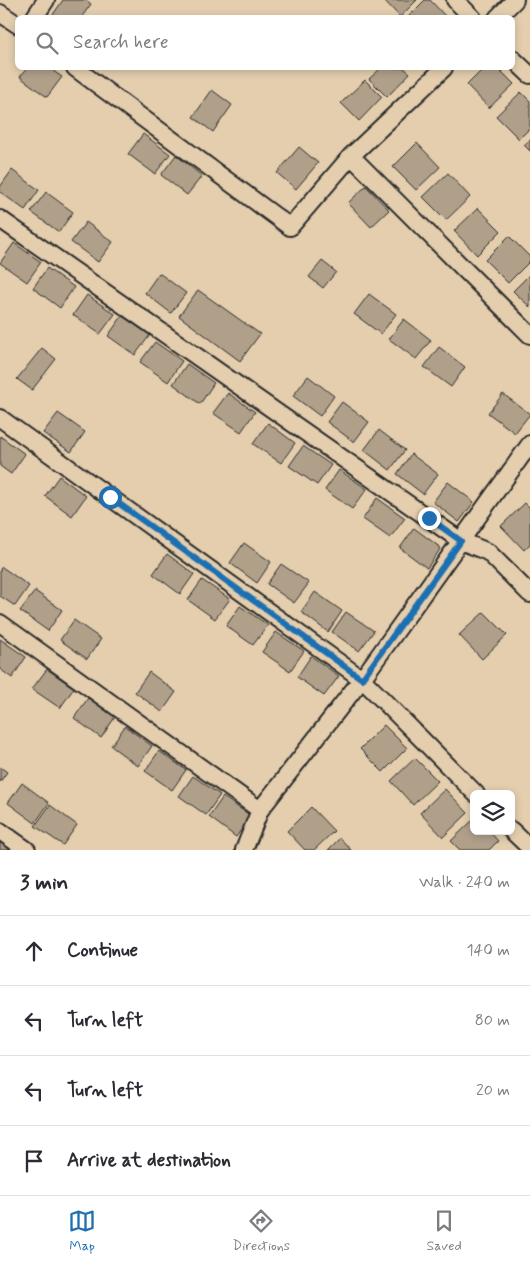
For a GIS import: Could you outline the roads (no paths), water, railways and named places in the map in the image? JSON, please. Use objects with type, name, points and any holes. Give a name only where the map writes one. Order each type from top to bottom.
[{"type":"street","points":[[36,15],[46,0]]},
{"type":"street","points":[[455,0],[470,15]]},
{"type":"street","points":[[500,15],[515,0]]},
{"type":"street","points":[[0,13],[15,23]]},
{"type":"street","points":[[515,61],[530,75]]},
{"type":"street","points":[[79,70],[290,227],[351,156],[442,70]]},
{"type":"street","points":[[351,156],[530,335]]},
{"type":"street","points":[[0,218],[461,541],[488,552],[530,594]]},
{"type":"street","points":[[0,418],[362,679],[472,790]]},
{"type":"street","points":[[244,850],[260,810],[362,679],[530,444]]},
{"type":"street","points":[[0,623],[260,810]]},
{"type":"street","points":[[0,831],[27,850]]},
{"type":"street","points":[[515,834],[530,848]]}]
